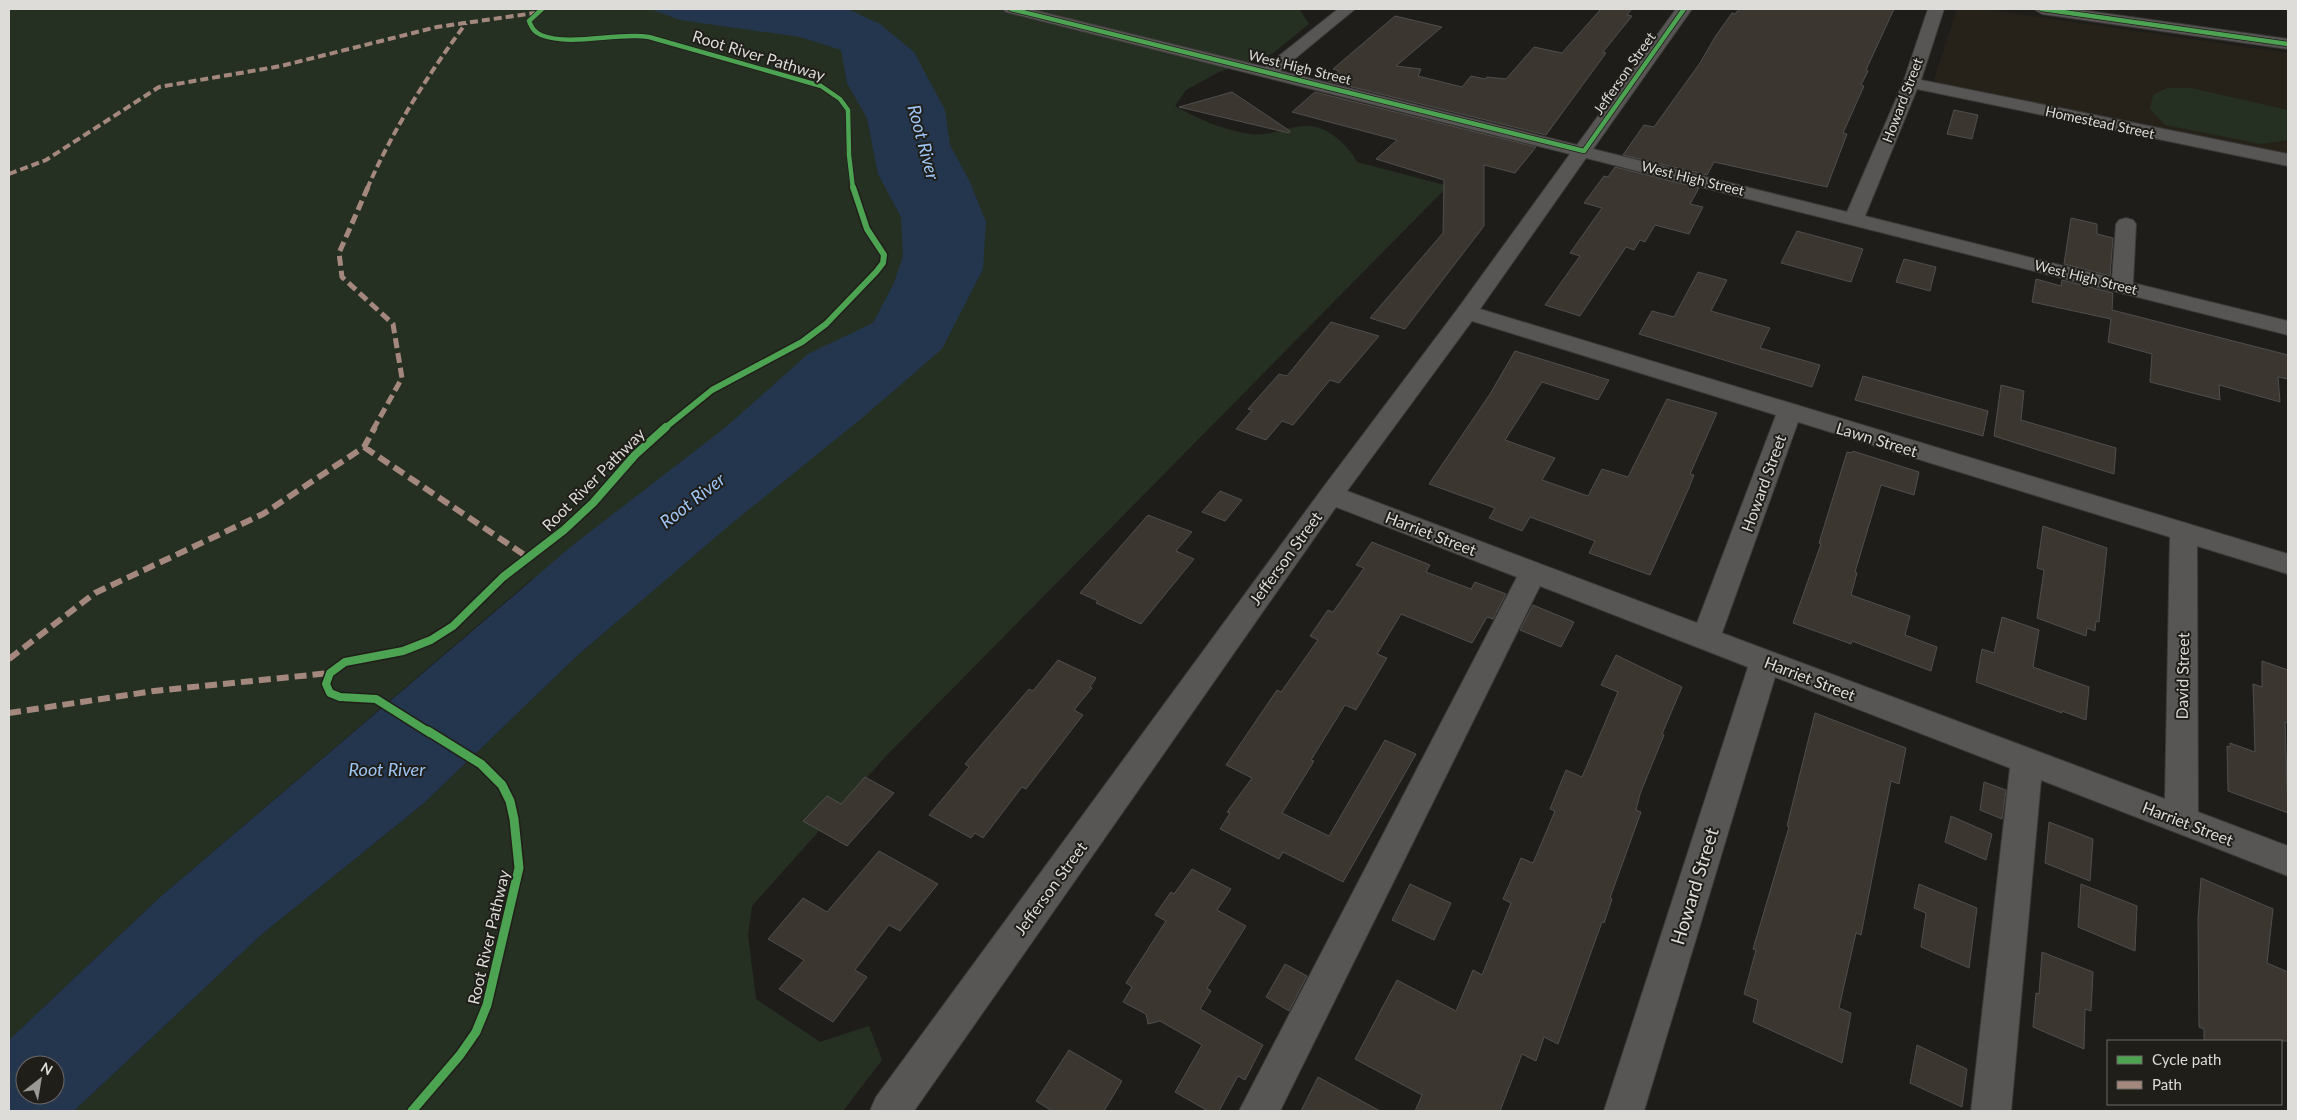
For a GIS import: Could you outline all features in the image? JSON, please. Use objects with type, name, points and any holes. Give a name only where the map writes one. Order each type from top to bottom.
[{"type":"street","name":"West High Street","points":[[1011,9],[2288,328]]},
{"type":"street","points":[[1269,72],[1347,9]]},
{"type":"street","name":"Jefferson Street","points":[[890,1111],[1331,495],[1584,151],[1684,9]]},
{"type":"street","name":"Howard Street","points":[[1854,219],[1911,83],[1936,9]]},
{"type":"street","points":[[2042,9],[2288,44]]},
{"type":"street","name":"Homestead Street","points":[[1911,83],[2288,160]]},
{"type":"street","points":[[2122,286],[2126,224]]},
{"type":"street","name":"Lawn Street","points":[[1467,312],[1789,413],[2288,564]]},
{"type":"street","name":"Howard Street","points":[[1706,637],[1789,413]]},
{"type":"street","name":"Harriet Street","points":[[1331,495],[2288,861]]},
{"type":"street","name":"David Street","points":[[2181,820],[2184,532]]},
{"type":"street","points":[[1259,1111],[1533,572]]},
{"type":"street","name":"Howard Street","points":[[1624,1111],[1764,660]]},
{"type":"street","points":[[1991,1111],[2027,762]]},
{"type":"shaded area","points":[[1957,9],[1981,9],[2288,53],[2288,155],[1938,84],[1934,79]]},
{"type":"green space","points":[[1299,9],[1309,24],[1272,54],[1219,72],[1186,90],[1175,106],[1211,123],[1230,130],[1250,134],[1264,134],[1300,126],[1322,129],[1343,143],[1357,162],[1448,186],[887,755],[752,906],[748,935],[756,999],[820,1042],[869,1026],[882,1060],[843,1111],[74,1111],[261,935],[423,804],[577,656],[618,621],[532,579],[159,898],[9,1040],[9,10]]},
{"type":"green space","points":[[2167,88],[2191,88],[2288,110],[2288,140],[2261,144],[2165,125],[2150,109],[2153,95]]},
{"type":"water","name":"Root River","points":[[650,9],[848,9],[880,24],[914,52],[945,110],[950,145],[970,182],[986,222],[983,269],[942,349],[862,418],[725,529],[577,656],[423,804],[261,935],[74,1111],[9,1111],[9,1040],[159,898],[573,545],[726,427],[808,354],[873,323],[894,283],[903,256],[901,217],[878,174],[867,118],[847,83],[841,50],[800,37],[680,20]]},
{"type":"building","points":[[1601,9],[1632,9],[1627,15],[1632,16],[1603,52],[1606,53],[1546,135],[1328,81],[1339,71],[1333,69],[1395,16],[1442,27],[1396,66],[1421,69],[1418,76],[1462,87],[1471,76],[1485,79],[1487,77],[1506,79],[1534,47],[1562,53]]},
{"type":"building","points":[[1739,9],[1894,9],[1866,70],[1868,71],[1861,85],[1864,86],[1843,133],[1847,134],[1827,187],[1714,162],[1707,175],[1623,155],[1644,125],[1654,127],[1700,63],[1732,13],[1735,14]]},
{"type":"building","points":[[1232,92],[1290,131],[1289,133],[1179,107]]},
{"type":"building","points":[[1315,92],[1536,147],[1515,173],[1484,165],[1484,226],[1405,329],[1370,318],[1443,233],[1444,180],[1376,159],[1397,140],[1292,112]]},
{"type":"building","points":[[1954,110],[1978,115],[1972,139],[1947,134]]},
{"type":"building","points":[[1615,167],[1699,188],[1690,204],[1703,207],[1689,234],[1655,225],[1645,242],[1640,240],[1634,250],[1626,247],[1580,316],[1545,305],[1580,256],[1570,253],[1602,208],[1584,203],[1604,176],[1608,177]]},
{"type":"building","points":[[2071,218],[2097,224],[2097,234],[2113,238],[2110,276],[2064,264]]},
{"type":"building","points":[[1797,231],[1863,249],[1851,282],[1781,263]]},
{"type":"building","points":[[1904,259],[1936,267],[1930,291],[1896,282]]},
{"type":"building","points":[[1698,272],[1727,280],[1711,311],[1770,328],[1760,348],[1820,365],[1812,387],[1639,334],[1652,311],[1674,317]]},
{"type":"building","points":[[2036,279],[2061,286],[2062,280],[2113,293],[2112,310],[2288,355],[2288,379],[2278,377],[2280,402],[2219,385],[2220,400],[2150,382],[2152,354],[2108,342],[2111,319],[2032,302]]},
{"type":"building","points":[[1331,322],[1379,336],[1339,383],[1330,380],[1293,425],[1282,421],[1266,440],[1236,429],[1252,410],[1248,409],[1279,374],[1287,376]]},
{"type":"building","points":[[1515,351],[1609,380],[1598,400],[1542,382],[1505,440],[1555,458],[1542,480],[1588,496],[1602,469],[1628,477],[1667,399],[1717,413],[1690,474],[1694,475],[1688,490],[1650,575],[1589,553],[1595,541],[1530,517],[1522,531],[1489,518],[1495,508],[1429,484],[1490,394]]},
{"type":"building","points":[[1863,376],[1988,411],[1983,436],[1855,400]]},
{"type":"building","points":[[2001,385],[2024,391],[2021,420],[2116,448],[2114,474],[1994,436]]},
{"type":"building","points":[[1853,451],[1919,472],[1914,495],[1881,485],[1855,572],[1857,573],[1851,595],[1910,616],[1905,635],[1937,647],[1931,671],[1852,641],[1851,644],[1793,623],[1821,544],[1819,543],[1847,452],[1852,453]]},
{"type":"building","points":[[1220,491],[1242,500],[1225,521],[1202,512]]},
{"type":"building","points":[[1148,515],[1192,532],[1176,551],[1194,559],[1141,624],[1096,603],[1098,601],[1080,593]]},
{"type":"building","points":[[2043,526],[2107,548],[2099,622],[2096,621],[2095,631],[2087,628],[2086,636],[2037,618],[2044,570],[2037,568]]},
{"type":"building","points":[[1372,542],[1430,565],[1426,572],[1471,589],[1475,582],[1506,594],[1493,619],[1487,617],[1472,643],[1401,614],[1377,654],[1387,658],[1356,710],[1345,705],[1311,760],[1314,761],[1282,813],[1329,836],[1385,740],[1416,754],[1343,882],[1283,852],[1279,859],[1220,829],[1230,813],[1227,812],[1252,778],[1226,765],[1277,690],[1281,692],[1318,640],[1310,636],[1328,610],[1333,612],[1364,568],[1356,565]]},
{"type":"building","points":[[1533,605],[1574,622],[1561,647],[1520,630]]},
{"type":"building","points":[[2002,617],[2039,630],[2033,667],[2089,687],[2086,720],[1976,682],[1982,649],[1994,653]]},
{"type":"building","points":[[1616,655],[1682,687],[1640,794],[1636,810],[1641,812],[1610,898],[1612,899],[1604,923],[1602,922],[1558,1044],[1544,1037],[1536,1061],[1522,1054],[1500,1111],[1415,1111],[1422,1095],[1355,1059],[1397,980],[1456,1011],[1473,970],[1482,975],[1511,903],[1503,899],[1521,858],[1533,863],[1555,811],[1550,809],[1566,770],[1582,777],[1618,692],[1601,685]]},
{"type":"building","points":[[1058,660],[1096,678],[1090,687],[1092,688],[1074,710],[1083,715],[1026,789],[1022,787],[983,838],[975,833],[971,838],[929,815],[969,767],[965,764],[1029,689],[1033,691]]},
{"type":"building","points":[[2262,661],[2288,670],[2288,723],[2285,722],[2288,813],[2228,791],[2227,746],[2230,747],[2230,743],[2255,752],[2253,684],[2262,687]]},
{"type":"building","points":[[1815,713],[1906,748],[1899,784],[1891,781],[1861,935],[1856,933],[1839,1008],[1851,1013],[1842,1063],[1753,1022],[1758,1000],[1744,994],[1756,950],[1753,949],[1789,827],[1787,826]]},
{"type":"building","points":[[865,777],[894,793],[847,846],[803,821],[827,796],[841,804]]},
{"type":"building","points":[[1984,782],[2006,790],[2002,819],[1980,810]]},
{"type":"building","points":[[1951,816],[1992,834],[1986,860],[1945,842]]},
{"type":"building","points":[[2049,822],[2093,839],[2090,881],[2045,863]]},
{"type":"building","points":[[879,851],[938,884],[900,931],[889,925],[855,970],[867,977],[833,1022],[779,989],[804,960],[768,939],[803,898],[827,912]]},
{"type":"building","points":[[1192,869],[1231,889],[1217,910],[1246,926],[1207,988],[1211,991],[1200,1009],[1263,1045],[1245,1080],[1238,1076],[1219,1111],[1208,1111],[1175,1092],[1202,1045],[1160,1021],[1148,1024],[1146,1014],[1123,1002],[1132,987],[1126,983],[1166,921],[1155,915],[1171,892],[1174,894]]},
{"type":"building","points":[[2201,878],[2273,909],[2267,963],[2288,972],[2288,1041],[2204,1040],[2204,1029],[2199,1027],[2198,919]]},
{"type":"building","points":[[1410,884],[1451,903],[1434,940],[1392,920]]},
{"type":"building","points":[[1919,884],[1977,908],[1969,968],[1921,947],[1926,913],[1914,908]]},
{"type":"building","points":[[2081,884],[2137,906],[2135,951],[2078,927]]},
{"type":"building","points":[[2042,952],[2093,972],[2091,1011],[2085,1009],[2084,1049],[2033,1027],[2036,993],[2039,994]]},
{"type":"building","points":[[1285,964],[1307,976],[1289,1011],[1266,997]]},
{"type":"building","points":[[1917,1045],[1967,1069],[1962,1107],[1910,1083]]},
{"type":"building","points":[[1069,1050],[1122,1081],[1104,1111],[1052,1111],[1036,1101]]},
{"type":"building","points":[[1318,1077],[1380,1111],[1301,1111]]},
{"type":"marked path","points":[[9,174],[46,160],[159,87],[281,66],[437,27],[535,13]]},
{"type":"marked path","points":[[9,659],[95,593],[263,514],[364,447],[402,378],[393,324],[342,277],[339,253],[382,155],[431,71],[466,23]]},
{"type":"marked path","points":[[364,447],[529,558]]},
{"type":"marked path","points":[[9,713],[154,691],[330,673]]},
{"type":"cycle path","name":"Root River Pathway","points":[[412,1111],[460,1055],[476,1032],[487,1005],[519,868],[514,819],[510,801],[502,785],[481,764],[376,699],[340,697],[330,693],[326,684],[330,673],[345,662],[403,651],[431,640],[453,626],[503,577],[564,530],[593,503],[635,455],[675,419],[712,390],[802,342],[826,324],[876,272],[883,263],[884,255],[867,229],[856,200],[850,170],[848,110],[840,99],[821,86],[649,37],[627,35],[571,38],[542,35],[533,30],[529,21],[542,9]]},
{"type":"cycle path","points":[[1011,9],[1584,151],[1684,9]]},
{"type":"cycle path","points":[[2042,9],[2288,44]]}]
